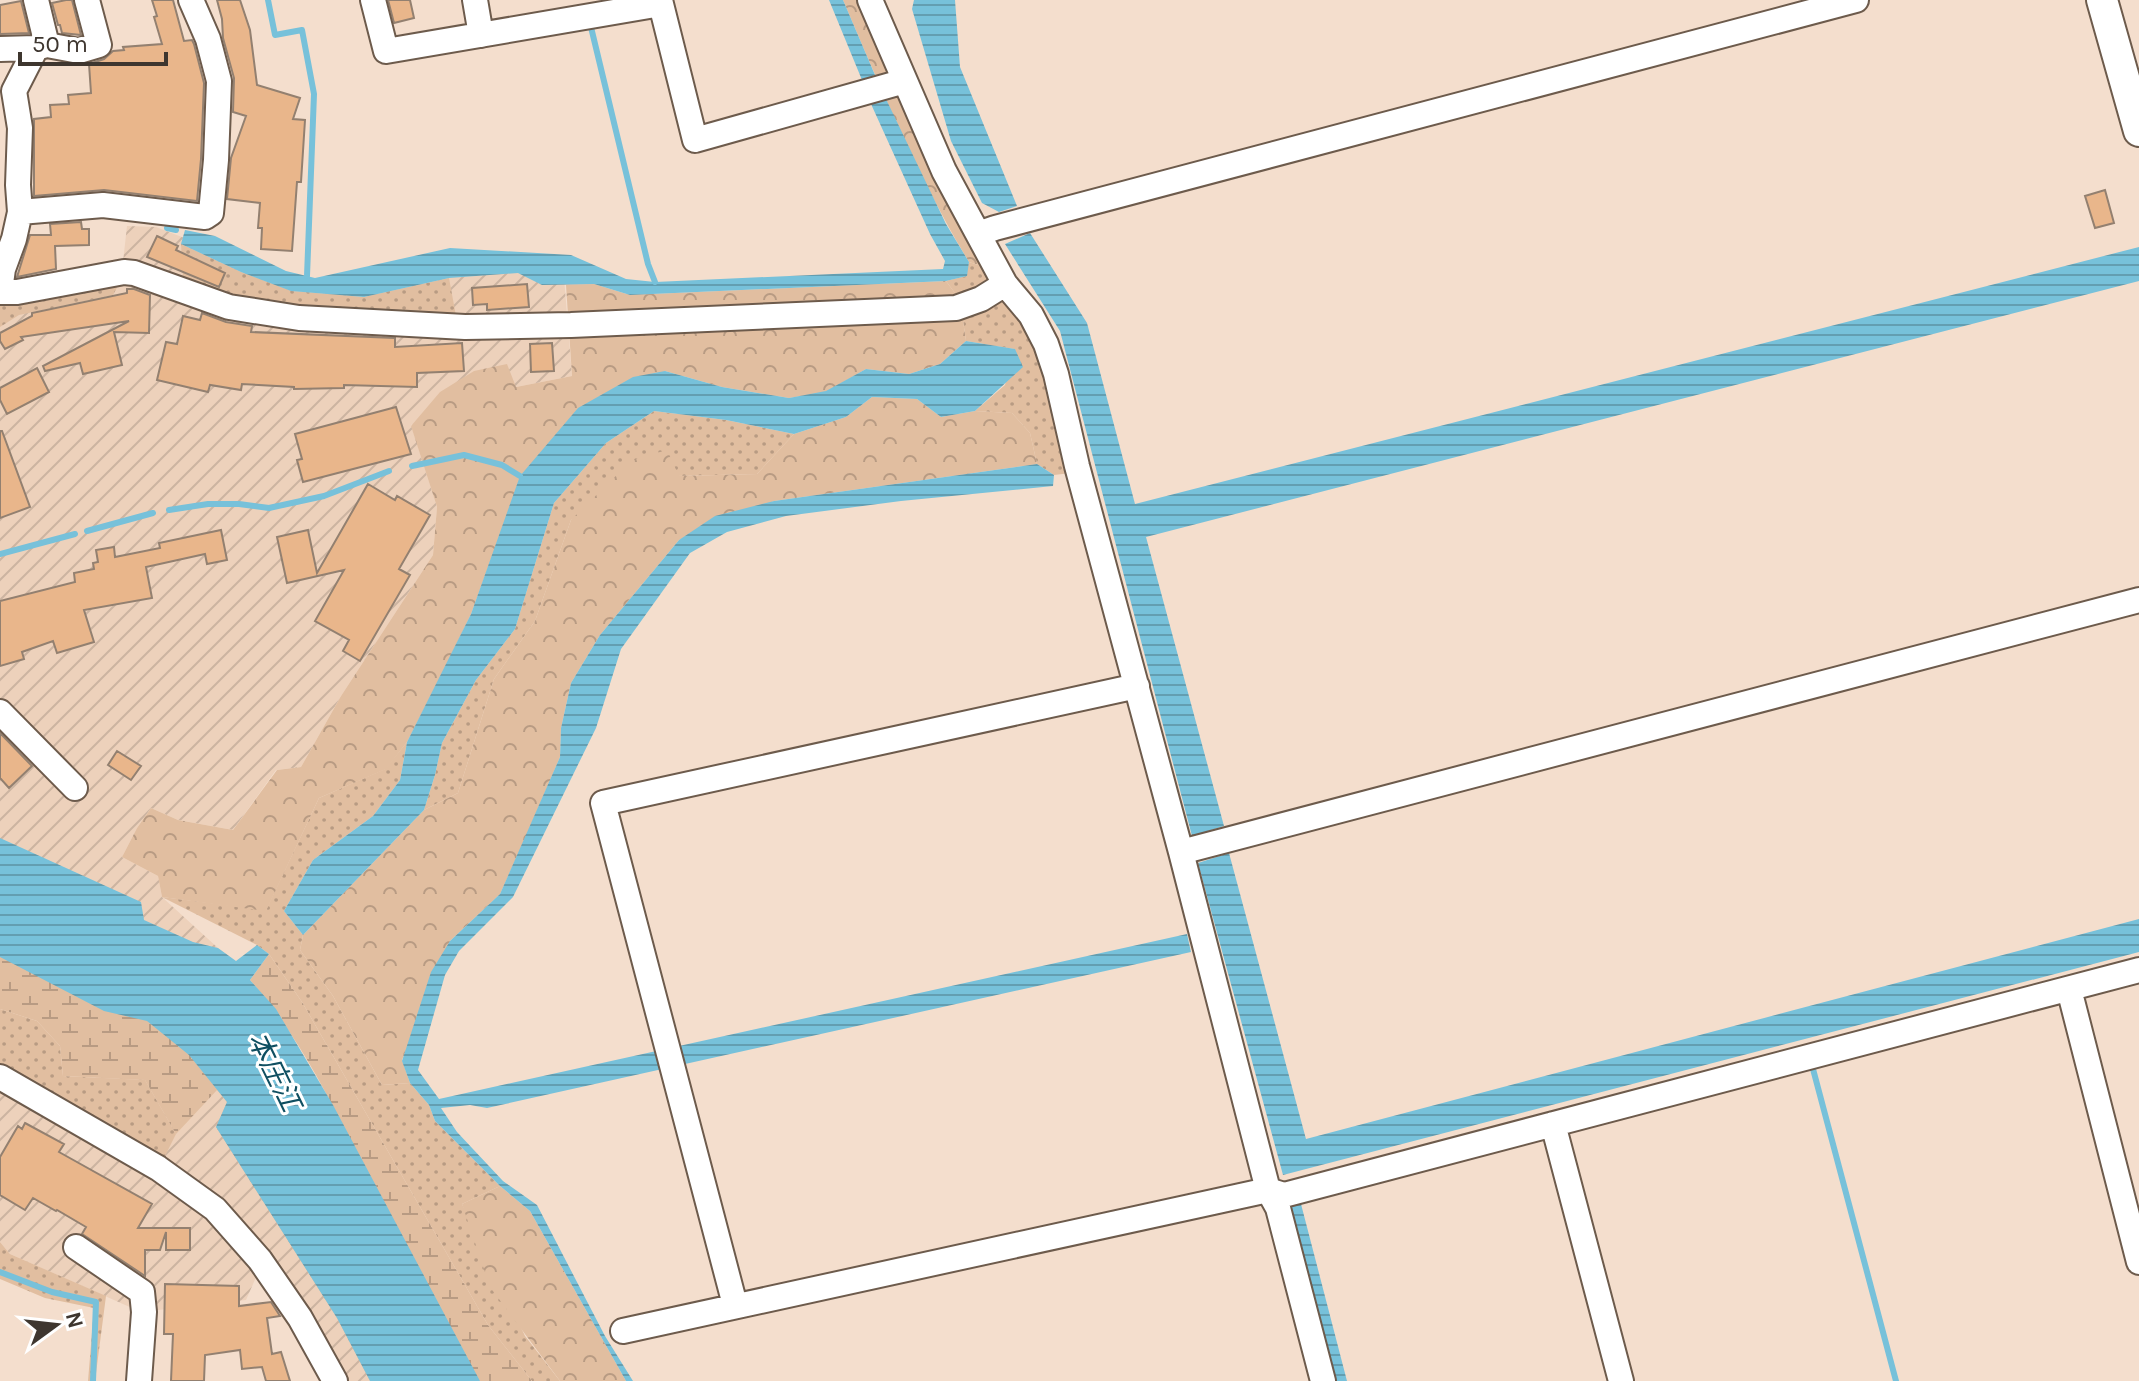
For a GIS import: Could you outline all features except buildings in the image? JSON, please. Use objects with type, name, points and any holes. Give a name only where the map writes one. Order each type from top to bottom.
[{"type":"street","points":[[36,0],[41,46],[14,91],[20,128],[20,212],[3,269],[0,291],[17,292],[124,272],[229,307],[299,318],[465,327],[956,308],[981,299],[1005,284]]},
{"type":"street","points":[[0,49],[41,46],[79,51],[99,45],[87,0]]},
{"type":"street","points":[[20,212],[103,205],[205,217],[211,213],[219,81],[208,39],[191,0]]},
{"type":"street","points":[[373,0],[386,51],[660,2],[695,140],[905,81]]},
{"type":"street","points":[[475,0],[481,35]]},
{"type":"street","points":[[870,0],[944,171],[1005,284],[1031,315],[1051,359],[1268,1190],[1278,1208],[1323,1381]]},
{"type":"street","points":[[978,234],[1856,0]]},
{"type":"street","points":[[2102,0],[2139,131]]},
{"type":"street","points":[[1181,852],[2139,600]]},
{"type":"street","points":[[735,1305],[603,803],[1137,686]]},
{"type":"street","points":[[0,712],[75,788]]},
{"type":"street","points":[[623,1331],[1268,1190],[1284,1195],[2139,970]]},
{"type":"street","points":[[2069,989],[2139,1262]]},
{"type":"street","points":[[0,1077],[158,1168],[215,1209],[260,1260],[300,1318],[335,1381]]},
{"type":"street","points":[[1553,1124],[1621,1381]]},
{"type":"street","points":[[76,1247],[142,1292],[144,1312],[139,1381]]},
{"type":"shaded area","points":[[127,226],[156,227],[309,286],[456,264],[564,277],[572,376],[516,387],[411,425],[437,507],[433,555],[341,696],[301,767],[276,770],[233,830],[178,820],[151,808],[122,857],[158,876],[162,897],[236,962],[477,1381],[343,1381],[264,1259],[246,1300],[141,1312],[10,1254],[0,1242],[0,1069],[162,1161],[0,957],[0,303],[121,280]]},
{"type":"green space","points":[[843,0],[863,0],[988,268],[969,262],[951,231],[902,133]]},
{"type":"green space","points":[[181,244],[292,291],[364,297],[449,278],[456,316],[301,312],[233,300],[183,279]]},
{"type":"green space","points":[[969,262],[988,268],[1039,350],[1071,473],[1054,475],[1037,464],[1030,433],[1012,413],[975,411],[1005,385],[1014,349],[966,341],[960,300],[946,281],[966,276]]},
{"type":"green space","points":[[121,280],[113,295],[19,315],[0,327],[0,303]]},
{"type":"green space","points":[[946,281],[960,300],[966,341],[940,364],[909,374],[866,369],[826,392],[789,398],[722,387],[665,371],[491,559],[471,614],[407,742],[386,769],[319,798],[266,911],[162,897],[158,876],[122,857],[151,808],[178,820],[233,830],[277,770],[301,767],[341,696],[433,555],[437,507],[411,426],[440,392],[474,371],[507,364],[516,387],[572,376],[566,285],[594,284],[630,295]]},
{"type":"green space","points":[[872,397],[917,399],[941,417],[975,411],[1012,413],[1030,433],[1037,464],[774,501],[679,540],[600,635],[571,683],[561,728],[560,757],[500,894],[450,941],[402,1060],[410,1083],[382,1085],[333,996],[300,950],[303,935],[424,810],[458,793],[494,679],[535,621],[571,520],[632,460],[667,450],[679,476],[757,474],[794,434],[846,417]]},
{"type":"green space","points":[[654,411],[726,420],[794,434],[757,474],[678,476],[571,520],[535,621],[494,679],[458,793],[424,810],[442,743],[476,680],[515,629],[554,503],[606,443]]},
{"type":"green space","points":[[407,742],[400,780],[373,816],[313,860],[284,911],[303,935],[300,950],[333,996],[382,1085],[410,1083],[429,1105],[435,1121],[500,1186],[462,1204],[525,1336],[560,1381],[532,1381],[488,1325],[302,1002],[269,954],[162,897],[266,910],[319,798],[385,769]]},
{"type":"green space","points":[[0,916],[228,1045],[370,1381],[337,1318],[216,1127],[227,1102],[217,1090],[176,1134],[145,1080],[63,1076],[60,1046],[37,1021],[0,1009]]},
{"type":"green space","points":[[269,954],[302,1002],[488,1325],[532,1381],[459,1381],[341,1122],[284,1024],[250,980]]},
{"type":"green space","points":[[0,1009],[37,1021],[60,1046],[63,1076],[145,1080],[176,1134],[162,1162],[0,1069]]},
{"type":"green space","points":[[500,1186],[530,1211],[626,1381],[560,1381],[490,1287],[462,1204]]},
{"type":"green space","points":[[0,1242],[10,1254],[106,1296],[95,1381],[88,1381],[94,1308],[45,1298],[0,1279]]},
{"type":"water","points":[[829,0],[843,0],[875,75],[862,80]]},
{"type":"water","points":[[914,0],[955,0],[960,67],[1017,206],[999,212],[982,203],[951,141],[912,9]]},
{"type":"water","points":[[886,99],[946,224],[969,262],[967,276],[946,281],[630,295],[594,284],[542,285],[518,273],[449,278],[364,297],[291,291],[181,244],[185,230],[215,236],[286,271],[315,278],[450,248],[571,255],[626,279],[655,282],[943,269],[945,261],[871,104]]},
{"type":"water","points":[[1030,233],[1087,323],[1135,504],[2139,247],[2139,281],[1146,537],[1224,826],[1192,836],[1060,331],[1005,244]]},
{"type":"water","points":[[966,341],[1015,349],[1023,367],[975,411],[941,417],[917,399],[872,397],[846,417],[794,434],[726,420],[654,411],[606,443],[554,503],[515,629],[476,680],[442,743],[424,810],[303,935],[284,911],[313,860],[373,816],[400,780],[407,742],[471,614],[520,476],[578,408],[633,377],[665,371],[722,387],[789,398],[826,391],[866,369],[909,374],[940,364]]},
{"type":"water","points":[[1037,464],[1054,475],[1053,486],[786,516],[727,532],[690,553],[621,649],[596,728],[513,897],[459,951],[445,975],[418,1070],[439,1099],[1187,934],[1191,952],[487,1108],[470,1105],[441,1108],[457,1132],[503,1181],[537,1205],[605,1336],[633,1381],[626,1381],[530,1211],[500,1186],[435,1121],[429,1105],[410,1083],[402,1061],[431,972],[450,941],[500,894],[560,757],[561,728],[571,683],[600,635],[679,540],[715,516],[774,501]]},
{"type":"water","name":"本庄江","points":[[0,838],[141,902],[144,920],[193,942],[218,948],[236,961],[257,945],[269,954],[250,980],[276,1009],[333,1105],[480,1381],[370,1381],[337,1318],[216,1127],[227,1102],[189,1055],[147,1021],[104,1011],[0,957]]},
{"type":"water","points":[[1229,853],[1306,1139],[2139,919],[2139,952],[1283,1175],[1198,863]]},
{"type":"water","points":[[1301,1204],[1347,1381],[1333,1381],[1288,1205]]},
{"type":"waterway","points":[[268,0],[275,35],[302,30],[314,94],[307,276]]},
{"type":"waterway","points":[[590,23],[648,264],[655,282]]},
{"type":"waterway","points":[[167,228],[176,230]]},
{"type":"waterway","points":[[412,466],[464,455],[502,465],[520,476]]},
{"type":"waterway","points":[[169,510],[208,504],[269,508],[324,496],[389,471]]},
{"type":"waterway","points":[[87,531],[153,513]]},
{"type":"waterway","points":[[0,554],[75,534]]},
{"type":"waterway","points":[[1813,1069],[1896,1381]]},
{"type":"waterway","points":[[0,1272],[52,1292],[96,1302],[93,1381]]}]
